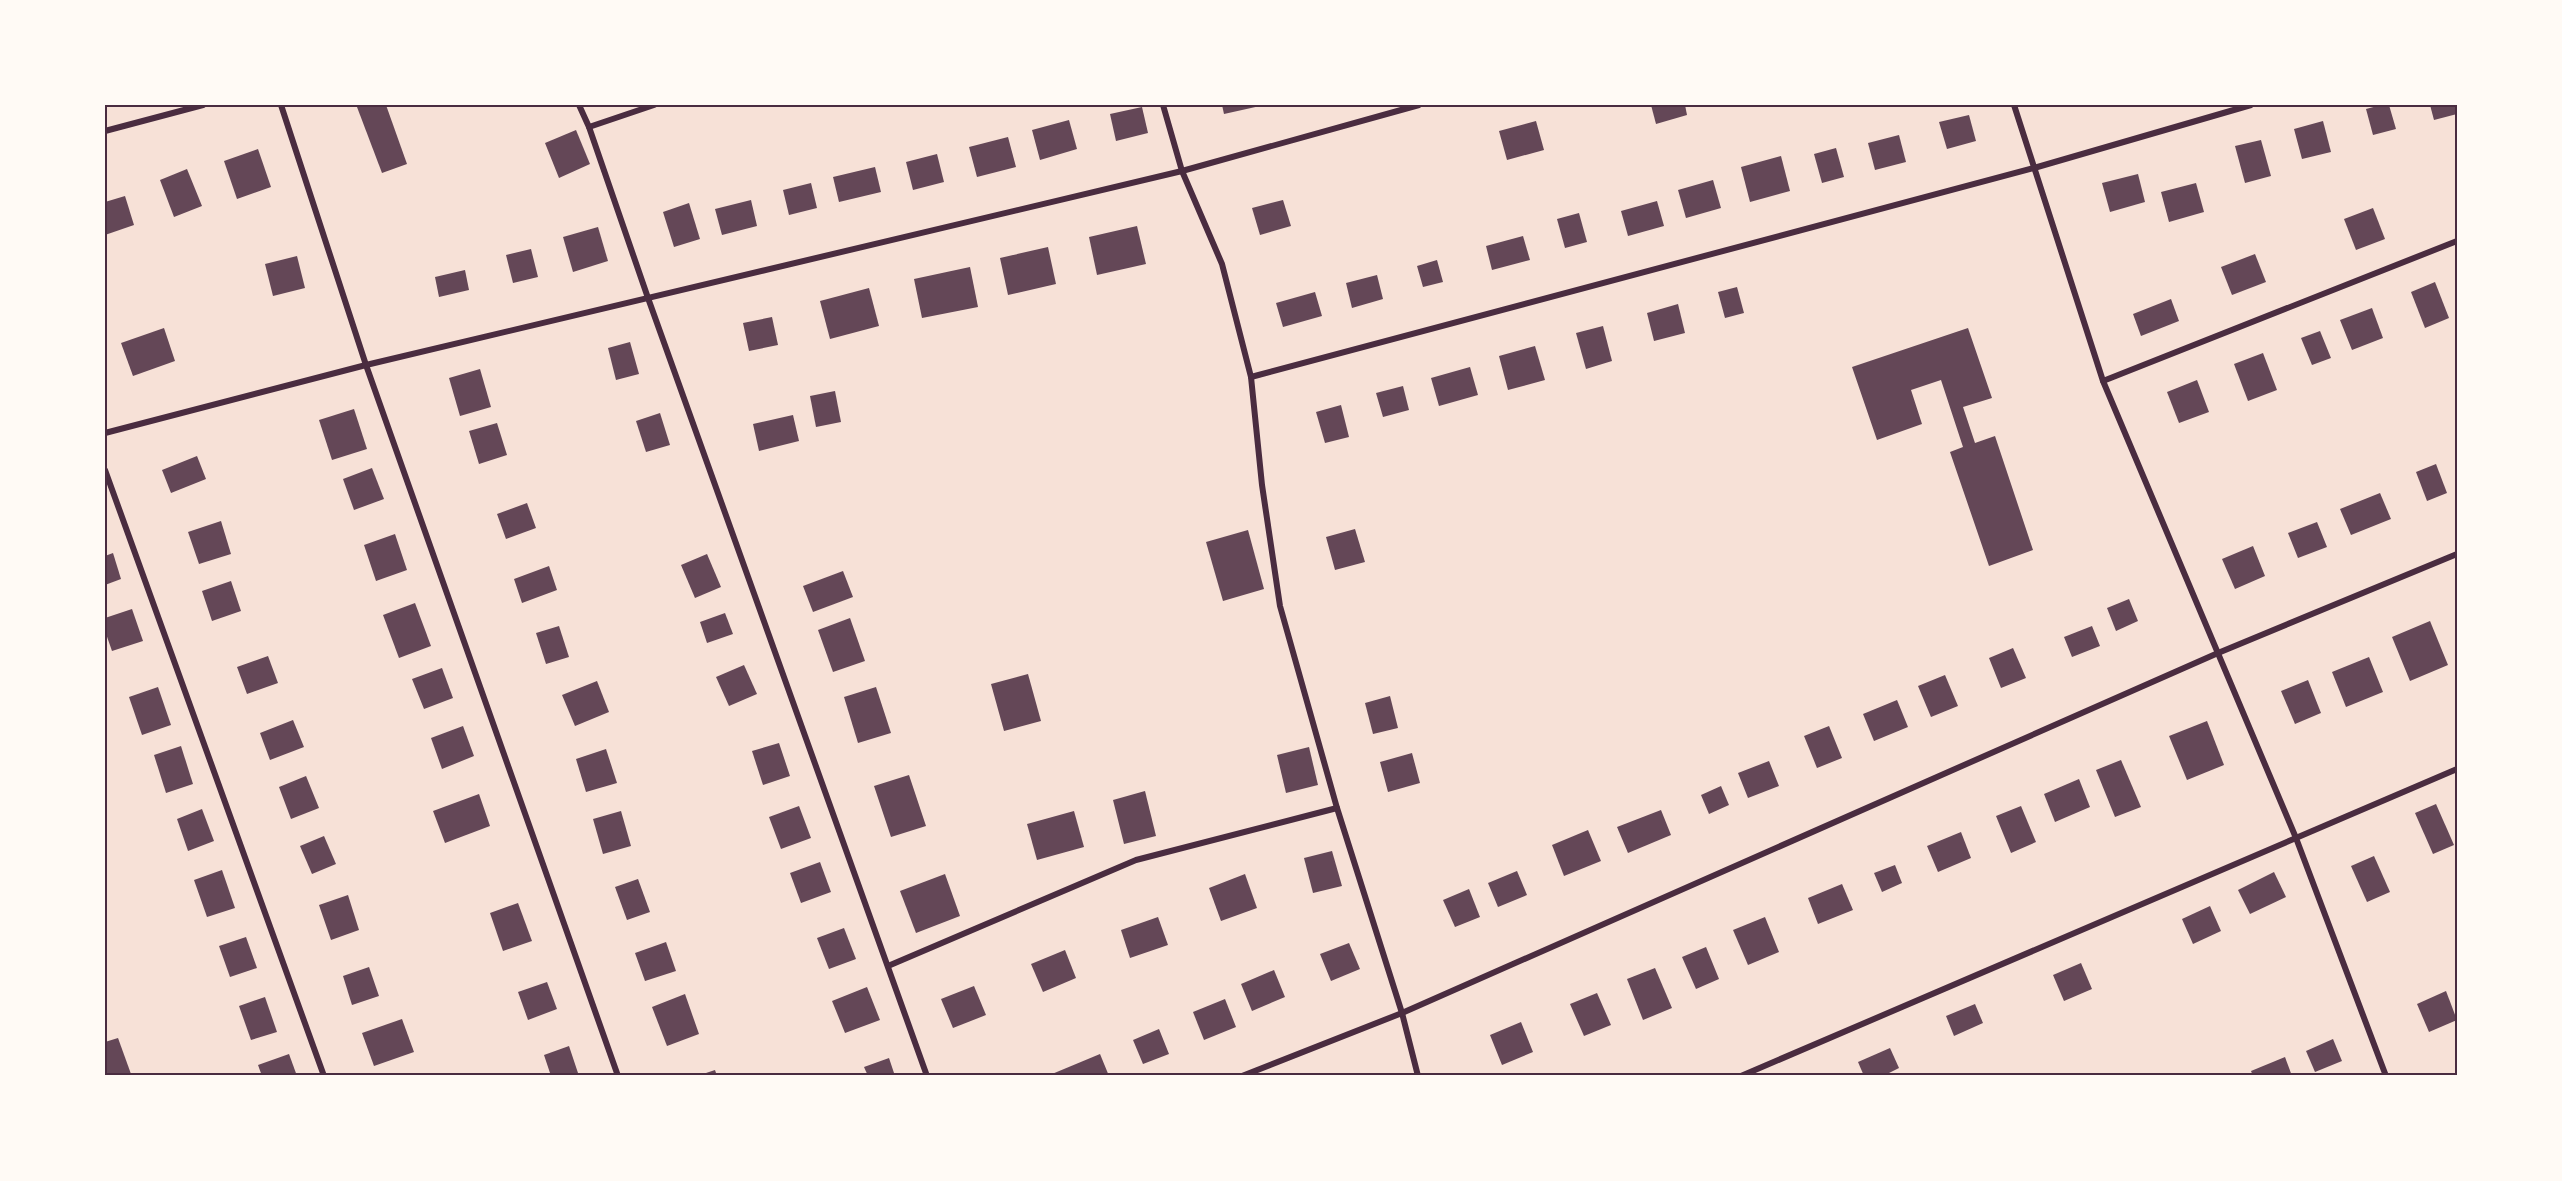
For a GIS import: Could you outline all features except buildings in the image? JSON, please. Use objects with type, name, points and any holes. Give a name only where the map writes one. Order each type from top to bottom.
[{"type":"street","points":[[105,131],[203,105]]},
{"type":"street","points":[[281,105],[366,365],[618,1076]]},
{"type":"street","points":[[579,105],[590,127],[648,298],[927,1076]]},
{"type":"street","points":[[590,127],[654,105]]},
{"type":"street","points":[[1162,105],[1182,171],[1222,264],[1251,377],[1262,485],[1280,606],[1337,808],[1402,1013],[1418,1076]]},
{"type":"street","points":[[105,434],[366,365],[1182,171],[1419,105]]},
{"type":"street","points":[[2014,105],[2103,381],[2296,838],[2386,1076]]},
{"type":"street","points":[[1251,377],[2034,168],[2251,105]]},
{"type":"street","points":[[2103,381],[2457,241]]},
{"type":"street","points":[[105,470],[324,1076]]},
{"type":"street","points":[[1242,1076],[1402,1013],[2218,653],[2457,554]]},
{"type":"street","points":[[1741,1076],[2457,769]]},
{"type":"street","points":[[888,966],[1136,860],[1337,808]]}]
